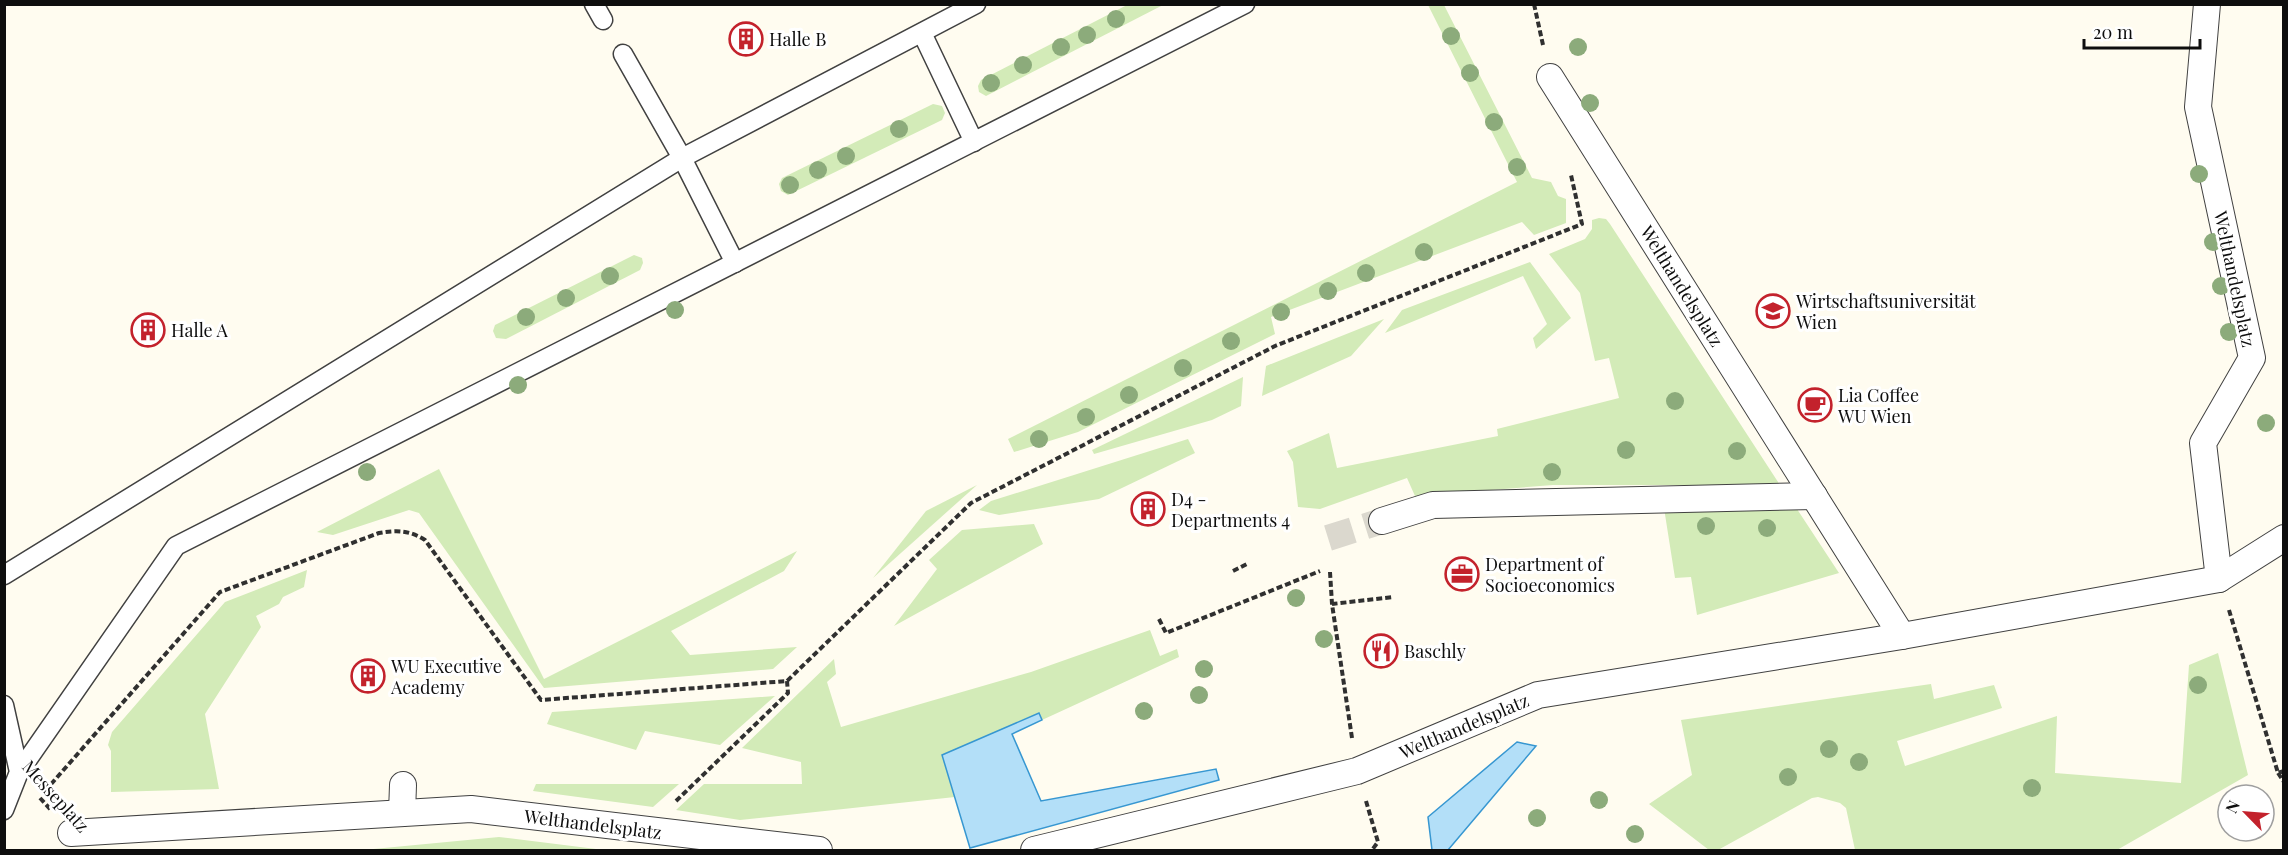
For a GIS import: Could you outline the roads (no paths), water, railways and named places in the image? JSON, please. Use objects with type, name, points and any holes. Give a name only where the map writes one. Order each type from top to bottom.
[{"type":"street","name":"Welthandelsplatz","points":[[2207,4],[2198,107],[2252,358],[2204,443],[2219,579]]},
{"type":"street","name":"Welthandelsplatz","points":[[1550,77],[1902,636]]},
{"type":"street","points":[[1382,521],[1433,505],[1814,496]]},
{"type":"street","name":"Welthandelsplatz","points":[[1034,850],[1357,771],[1538,695],[1902,636],[2219,579],[2283,538]]},
{"type":"street","points":[[402,813],[403,785]]},
{"type":"street","name":"Welthandelsplatz","points":[[71,833],[471,809],[658,833],[819,850]]},
{"type":"lane","points":[[4,575],[682,158],[976,4]]},
{"type":"lane","points":[[4,810],[20,772],[176,546],[1245,4]]},
{"type":"lane","points":[[921,33],[974,142]]},
{"type":"lane","points":[[623,54],[682,158],[735,263]]},
{"type":"lane","points":[[4,705],[20,772]]},
{"type":"water","points":[[1039,713],[1042,720],[1012,734],[1041,801],[1216,769],[1219,780],[970,848],[942,755]]},
{"type":"water","points":[[1517,742],[1536,746],[1448,850],[1432,850],[1428,817]]},
{"type":"tunnel","points":[[1328,538],[1382,521]]},
{"type":"place","name":"Halle B","points":[[746,39]]},
{"type":"place","name":"Wirtschaftsuniversität Wien","points":[[1773,311]]},
{"type":"place","name":"Halle A","points":[[148,330]]},
{"type":"place","name":"Lia Coffee WU Wien","points":[[1815,405]]},
{"type":"place","name":"D4 - Departments 4","points":[[1148,509]]},
{"type":"place","name":"Department of Socioeconomics","points":[[1462,574]]},
{"type":"place","name":"Baschly","points":[[1381,651]]},
{"type":"place","name":"WU Executive Academy","points":[[368,676]]}]
